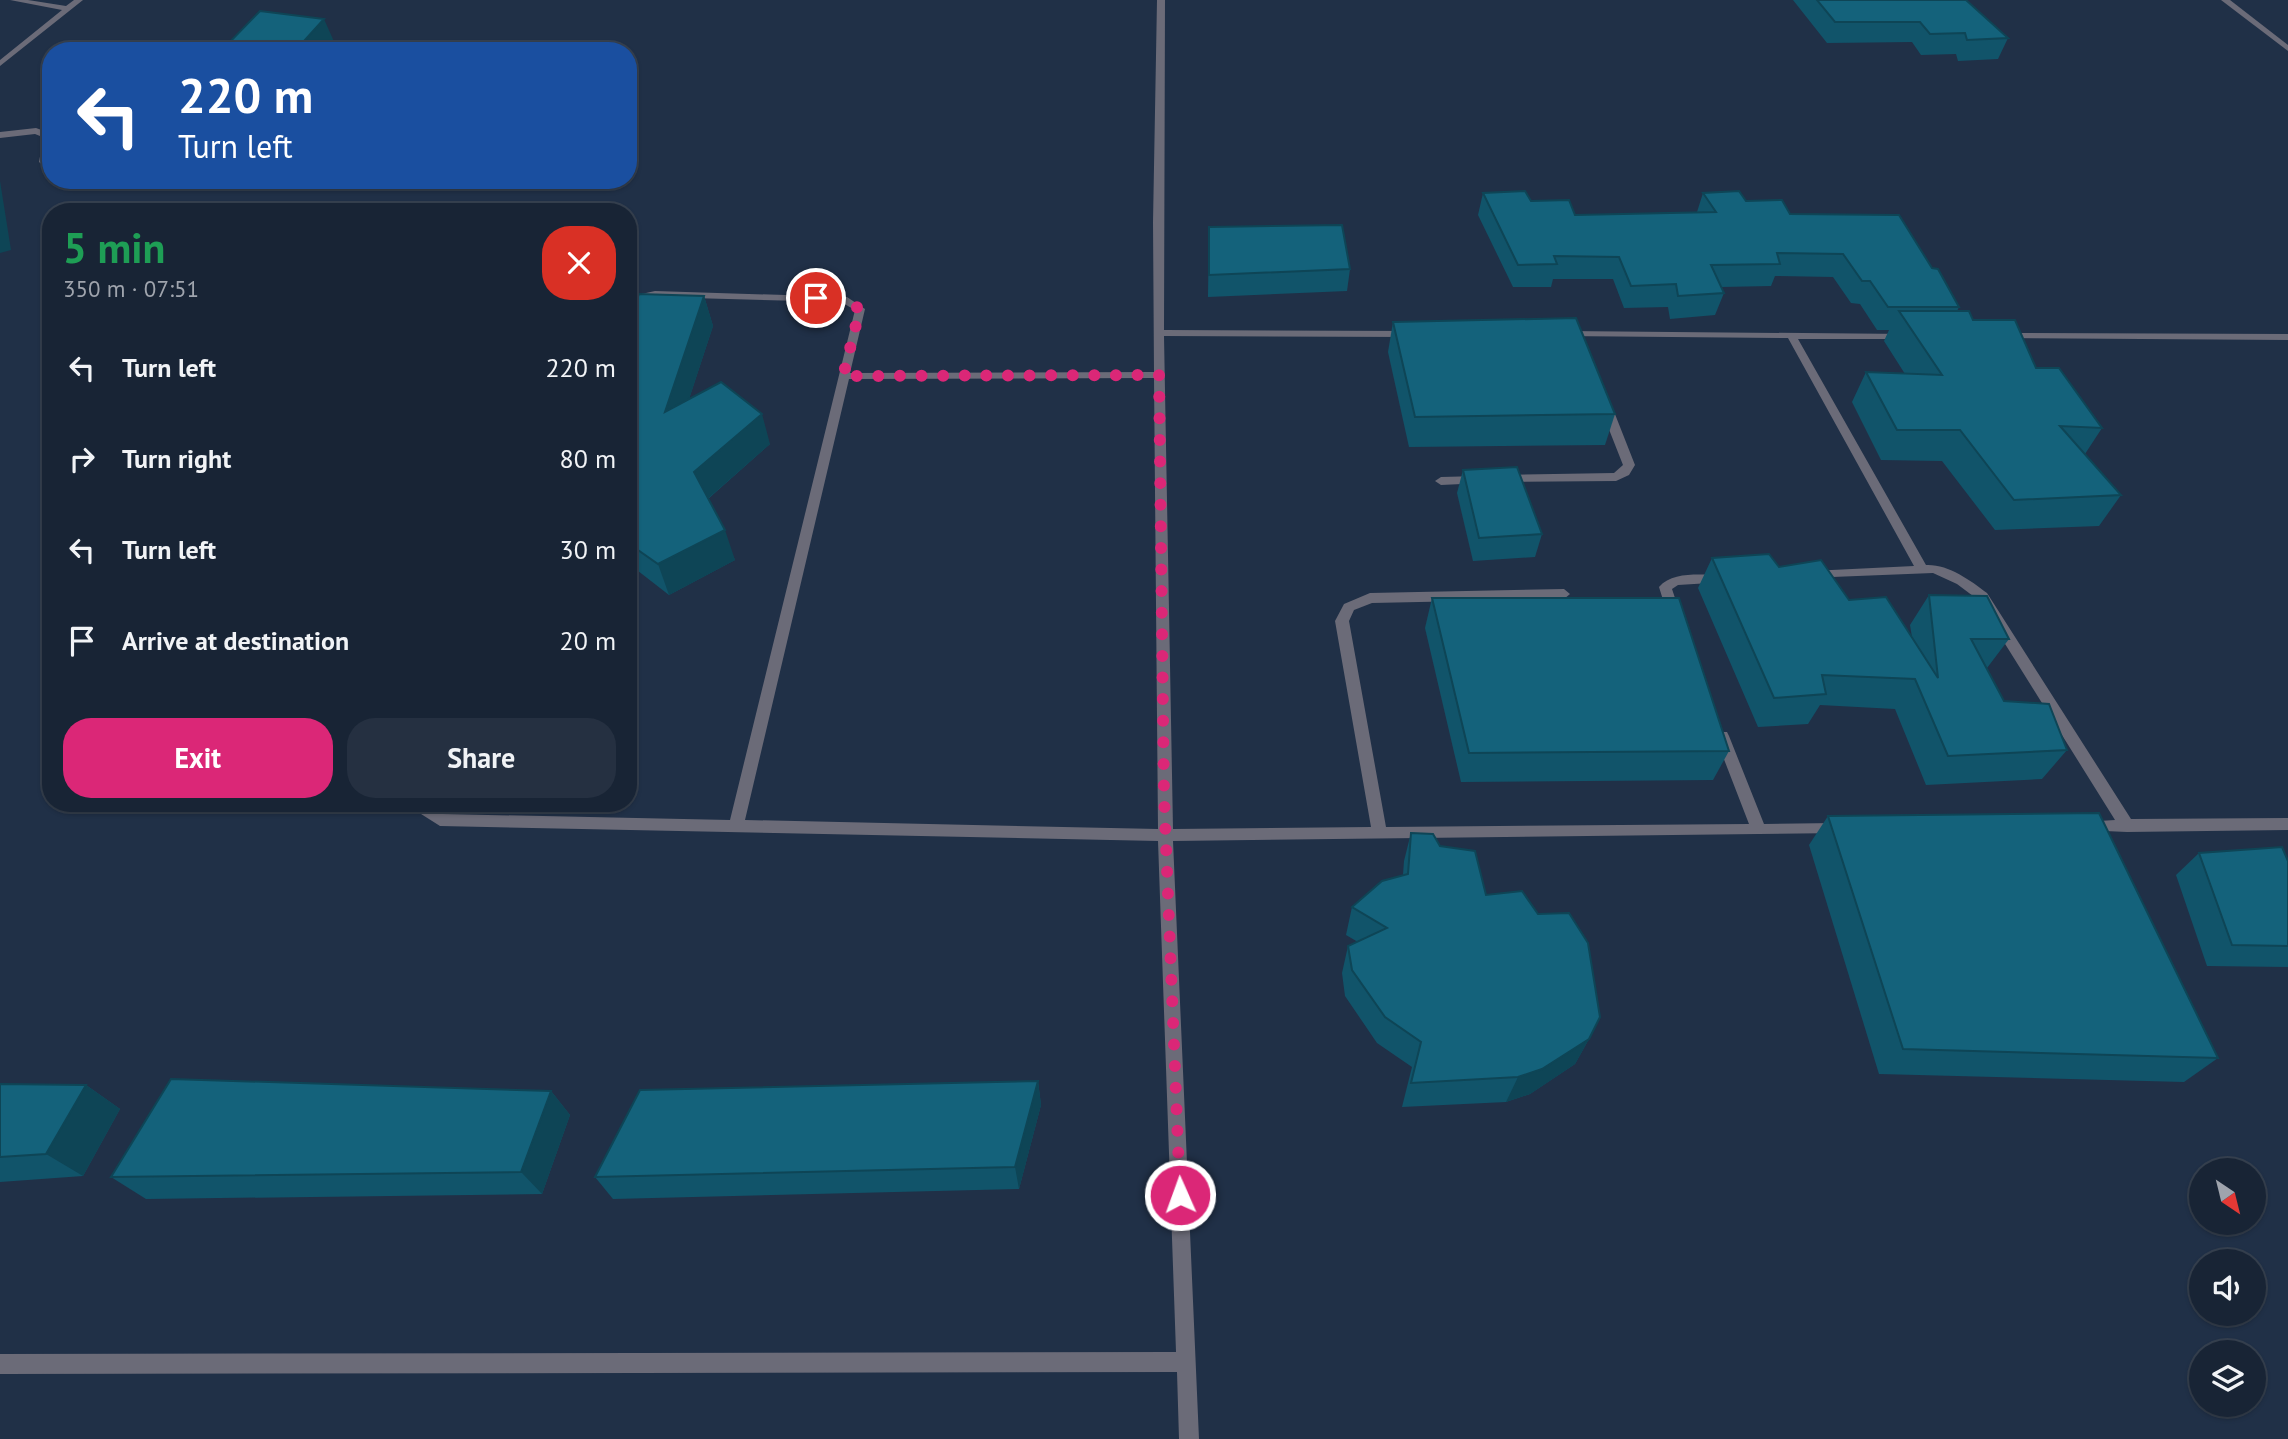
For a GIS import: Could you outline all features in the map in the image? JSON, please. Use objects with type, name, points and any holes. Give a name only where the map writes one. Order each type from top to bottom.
[{"type":"lane","points":[[14,0],[68,9]]},
{"type":"lane","points":[[0,64],[79,0]]},
{"type":"lane","points":[[1161,0],[1159,375],[1166,835],[1189,1439]]},
{"type":"lane","points":[[2225,0],[2288,49]]},
{"type":"lane","points":[[0,135],[36,131],[42,133]]},
{"type":"lane","points":[[637,298],[655,294],[843,299],[860,309],[736,826]]},
{"type":"lane","points":[[1159,333],[1424,334]]},
{"type":"lane","points":[[1550,334],[1915,336]]},
{"type":"lane","points":[[1578,334],[1583,347]]},
{"type":"lane","points":[[1791,335],[1923,570]]},
{"type":"lane","points":[[1998,336],[2288,337]]},
{"type":"lane","points":[[843,376],[1159,375]]},
{"type":"lane","points":[[1441,481],[1616,477],[1625,472],[1629,465],[1598,387]]},
{"type":"lane","points":[[1799,575],[1934,569],[1962,581],[1982,596],[2127,826]]},
{"type":"lane","points":[[1677,622],[1665,587],[1676,581],[1731,578]]},
{"type":"lane","points":[[1380,833],[1342,621],[1349,607],[1370,597],[1563,594]]},
{"type":"lane","points":[[1718,726],[1759,829]]},
{"type":"lane","points":[[428,812],[440,820],[1166,835],[1854,828]]},
{"type":"lane","points":[[2072,826],[2288,824]]},
{"type":"lane","points":[[0,1364],[1186,1362]]},
{"type":"building","points":[[1817,0],[1966,0],[2008,38],[1967,40],[1965,33],[1930,34],[1920,22],[1835,22]]},
{"type":"building","points":[[260,11],[324,19],[303,42],[230,42]]},
{"type":"building","points":[[1525,191],[1531,201],[1569,200],[1575,215],[1716,212],[1703,193],[1739,191],[1746,201],[1782,200],[1790,214],[1899,215],[1932,268],[1938,269],[1959,307],[1888,307],[1870,281],[1862,281],[1843,254],[1777,253],[1780,264],[1711,265],[1724,293],[1678,296],[1676,284],[1631,286],[1619,257],[1554,256],[1557,264],[1518,265],[1483,193]]},
{"type":"building","points":[[1342,225],[1350,269],[1209,275],[1209,227]]},
{"type":"building","points":[[639,294],[704,296],[665,412],[721,382],[762,414],[694,472],[725,530],[658,564],[637,549]]},
{"type":"building","points":[[1899,311],[1969,311],[1973,320],[2015,320],[2036,368],[2059,368],[2102,428],[2060,426],[2121,495],[2014,500],[1960,430],[1897,430],[1866,372],[1942,375]]},
{"type":"building","points":[[1576,318],[1615,414],[1415,417],[1393,322]]},
{"type":"building","points":[[1517,467],[1542,534],[1479,538],[1463,470]]},
{"type":"building","points":[[1769,554],[1779,567],[1821,560],[1849,600],[1886,597],[1938,678],[1929,595],[1987,596],[2009,639],[1971,639],[2004,701],[2049,704],[2067,750],[1948,756],[1915,679],[1822,675],[1826,694],[1774,698],[1712,558]]},
{"type":"building","points":[[1432,598],[1679,598],[1729,751],[1469,753]]},
{"type":"building","points":[[2099,813],[2218,1058],[1903,1049],[1828,816]]},
{"type":"building","points":[[1411,833],[1433,834],[1440,846],[1475,851],[1486,895],[1522,891],[1538,914],[1569,913],[1588,943],[1600,1017],[1589,1039],[1542,1069],[1518,1077],[1411,1083],[1421,1042],[1385,1017],[1352,970],[1348,946],[1387,928],[1352,907],[1382,881],[1408,874]]},
{"type":"building","points":[[2282,847],[2288,861],[2288,946],[2232,945],[2199,853]]},
{"type":"building","points":[[171,1079],[551,1091],[521,1172],[111,1177]]},
{"type":"building","points":[[1038,1081],[1015,1167],[595,1177],[640,1090]]},
{"type":"building","points":[[0,1084],[86,1085],[46,1154],[0,1157]]},
{"type":"route","points":[[816,298],[843,299],[860,309],[843,376],[1159,375],[1164,795],[1180,1195]]}]
